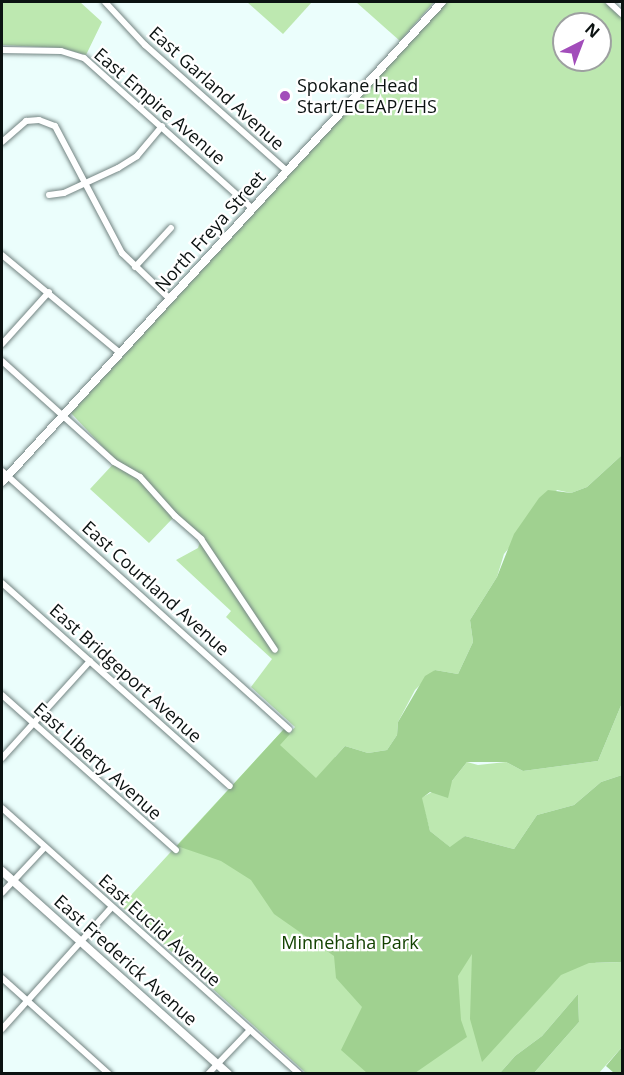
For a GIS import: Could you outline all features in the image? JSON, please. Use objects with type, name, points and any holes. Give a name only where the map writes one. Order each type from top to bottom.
[{"type":"main road","name":"East Frederick Avenue","points":[[2,871],[228,1074]]},
{"type":"street","name":"East Garland Avenue","points":[[105,2],[145,45],[286,170]]},
{"type":"street","name":"North Freya Street","points":[[3,476],[442,2]]},
{"type":"street","points":[[609,2],[622,14]]},
{"type":"street","name":"East Empire Avenue","points":[[2,50],[62,51],[84,58],[252,208]]},
{"type":"street","points":[[2,142],[18,124],[34,120],[55,126],[122,253],[169,298]]},
{"type":"street","points":[[49,195],[84,183],[137,156],[162,126]]},
{"type":"street","points":[[135,267],[171,228]]},
{"type":"street","points":[[2,255],[119,352]]},
{"type":"street","points":[[2,344],[49,292]]},
{"type":"street","points":[[2,361],[104,453],[140,477],[174,516],[201,538],[275,650]]},
{"type":"street","name":"East Courtland Avenue","points":[[3,476],[289,729]]},
{"type":"street","name":"East Bridgeport Avenue","points":[[2,583],[230,786]]},
{"type":"street","points":[[2,758],[90,661]]},
{"type":"street","name":"East Liberty Avenue","points":[[2,695],[176,850]]},
{"type":"street","name":"East Euclid Avenue","points":[[2,808],[298,1074]]},
{"type":"street","points":[[2,893],[45,847]]},
{"type":"street","points":[[2,1029],[112,907]]},
{"type":"street","points":[[2,978],[108,1074]]},
{"type":"street","points":[[208,1074],[250,1030]]},
{"type":"green space","points":[[2,2],[80,2],[102,22],[86,55],[62,48],[2,45]]},
{"type":"green space","points":[[247,2],[312,2],[283,34]]},
{"type":"green space","points":[[356,2],[434,2],[400,41]]},
{"type":"green space","name":"Minnehaha Park","points":[[447,2],[604,2],[622,18],[622,455],[587,487],[571,493],[557,490],[504,554],[497,577],[470,620],[473,642],[458,674],[435,670],[415,690],[398,722],[397,735],[387,750],[368,753],[345,746],[335,757],[596,963],[622,962],[622,1047],[599,1073],[534,1073],[579,1022],[578,994],[542,1036],[515,1056],[500,1073],[306,1073],[121,906],[284,729],[290,733],[295,727],[251,687],[272,659],[226,617],[231,611],[176,560],[198,548],[200,542],[173,518],[149,543],[90,489],[116,461],[71,413]]},
{"type":"green space","name":"Minnehaha Park","points":[[622,455],[622,703],[598,761],[523,771],[506,762],[467,762],[452,781],[448,798],[430,792],[422,798],[430,831],[450,847],[465,836],[514,849],[537,815],[574,805],[601,782],[622,775],[622,962],[589,963],[561,975],[482,1062],[470,1019],[472,954],[458,976],[461,1020],[467,1037],[415,1073],[367,1073],[341,1050],[362,1007],[336,978],[334,956],[274,914],[251,880],[221,861],[177,846],[284,729],[290,734],[280,745],[316,778],[345,746],[368,753],[387,750],[397,735],[398,722],[425,676],[435,670],[458,674],[473,642],[470,620],[497,577],[514,534],[539,498],[548,490],[571,493],[587,487]]},
{"type":"green space","points":[[622,703],[622,775],[601,782],[574,805],[537,815],[514,849],[465,836],[451,848],[430,831],[421,798],[452,781],[467,762],[478,765],[506,762],[523,771],[598,761]]},
{"type":"green space","points":[[578,994],[579,1022],[534,1073],[500,1073],[515,1056],[542,1036]]},
{"type":"green space","points":[[622,1047],[622,1073],[614,1073],[606,1066]]},
{"type":"place","name":"Spokane Head Start/ECEAP/EHS","points":[[285,96]]}]
